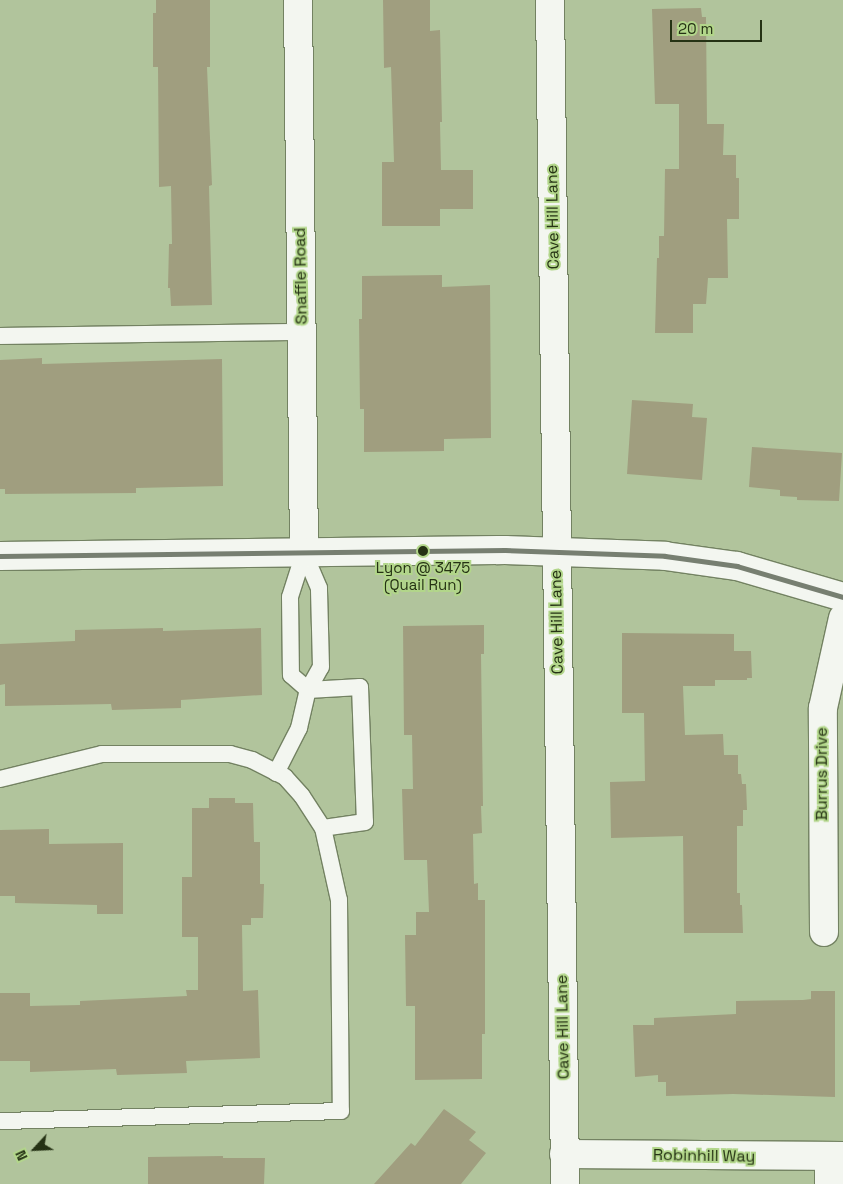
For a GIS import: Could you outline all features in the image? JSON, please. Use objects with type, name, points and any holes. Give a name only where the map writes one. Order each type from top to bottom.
[{"type":"street","name":"Snaffle Road","points":[[298,0],[304,553]]},
{"type":"street","name":"Cave Hill Lane","points":[[550,0],[565,1184]]},
{"type":"street","points":[[0,556],[505,550],[665,556],[737,566],[843,597]]},
{"type":"street","name":"Burrus Drive","points":[[824,932],[823,708],[843,618]]},
{"type":"street","name":"Robinhill Way","points":[[564,1154],[836,1157]]},
{"type":"street","points":[[829,1184],[836,1157]]},
{"type":"lane","points":[[0,336],[302,332]]},
{"type":"lane","points":[[304,553],[290,597],[291,675],[308,690],[360,687],[365,822],[323,828]]},
{"type":"lane","points":[[276,773],[299,728],[308,690],[321,666],[319,588],[304,553]]},
{"type":"lane","points":[[0,778],[102,754],[230,754],[252,760],[285,777],[302,796],[323,828],[339,900],[341,1111],[0,1121]]},
{"type":"building","points":[[156,0],[210,0],[210,67],[207,67],[212,185],[209,186],[212,305],[171,306],[170,288],[168,288],[169,244],[172,244],[171,186],[159,187],[158,67],[153,67],[153,13],[156,13]]},
{"type":"building","points":[[383,0],[430,0],[430,31],[440,30],[441,170],[473,170],[473,209],[440,209],[440,226],[382,226],[382,162],[394,162],[391,67],[384,68]]},
{"type":"building","points":[[701,8],[702,17],[706,17],[707,124],[724,124],[723,155],[736,155],[736,178],[739,178],[739,219],[727,219],[728,278],[708,278],[706,304],[693,304],[693,333],[655,333],[659,236],[664,236],[665,169],[679,169],[679,104],[655,104],[652,9]]},
{"type":"building","points":[[442,275],[442,287],[490,285],[491,438],[444,439],[444,451],[364,452],[364,409],[360,409],[359,319],[362,319],[362,276]]},
{"type":"building","points":[[42,358],[42,364],[222,359],[223,486],[136,488],[136,493],[5,494],[5,489],[0,489],[0,360]]},
{"type":"building","points":[[632,400],[693,404],[692,417],[707,418],[702,480],[627,474]]},
{"type":"building","points":[[752,447],[842,453],[839,501],[797,500],[797,497],[780,496],[780,490],[749,487]]},
{"type":"building","points":[[484,625],[484,654],[481,654],[482,833],[473,834],[474,884],[478,883],[478,900],[485,900],[485,1034],[482,1034],[482,1079],[415,1080],[415,1006],[406,1006],[405,935],[416,935],[416,912],[429,912],[427,860],[404,860],[402,789],[413,789],[412,735],[404,735],[403,626]]},
{"type":"building","points":[[163,628],[163,631],[261,628],[262,695],[181,700],[181,708],[112,710],[111,704],[5,706],[5,684],[0,685],[0,644],[75,641],[75,630]]},
{"type":"building","points":[[622,633],[734,634],[734,651],[751,651],[752,678],[747,678],[747,680],[715,680],[715,686],[683,686],[685,735],[723,734],[724,755],[738,755],[738,774],[741,774],[742,784],[746,784],[747,810],[743,810],[743,826],[737,826],[737,893],[740,893],[740,905],[742,905],[743,933],[684,933],[683,836],[611,838],[610,782],[645,781],[644,713],[622,713]]},
{"type":"building","points":[[209,798],[235,798],[235,803],[253,803],[254,842],[260,842],[260,884],[264,884],[263,918],[251,918],[251,925],[242,925],[243,991],[258,990],[260,1058],[186,1061],[187,1073],[117,1075],[116,1069],[30,1072],[30,1061],[0,1061],[0,993],[30,993],[30,1006],[80,1005],[80,1001],[187,996],[186,990],[198,990],[198,937],[182,937],[182,877],[192,877],[192,808],[209,808]]},
{"type":"building","points":[[49,829],[49,844],[123,843],[123,914],[97,914],[97,905],[15,903],[15,896],[0,896],[0,830]]},
{"type":"building","points":[[811,991],[835,991],[835,1097],[733,1094],[666,1096],[666,1082],[658,1082],[658,1075],[635,1077],[633,1025],[654,1025],[654,1018],[736,1014],[736,1001],[811,999]]},
{"type":"building","points":[[444,1109],[476,1132],[469,1140],[486,1153],[461,1184],[374,1184],[411,1143],[415,1146]]},
{"type":"building","points":[[223,1156],[223,1158],[265,1158],[264,1184],[148,1184],[148,1157]]},
{"type":"transit line","points":[[0,556],[505,550],[665,556],[737,566],[843,597]]},
{"type":"place","name":"Lyon @ 3475 (Quail Run)","points":[[423,551]]}]
